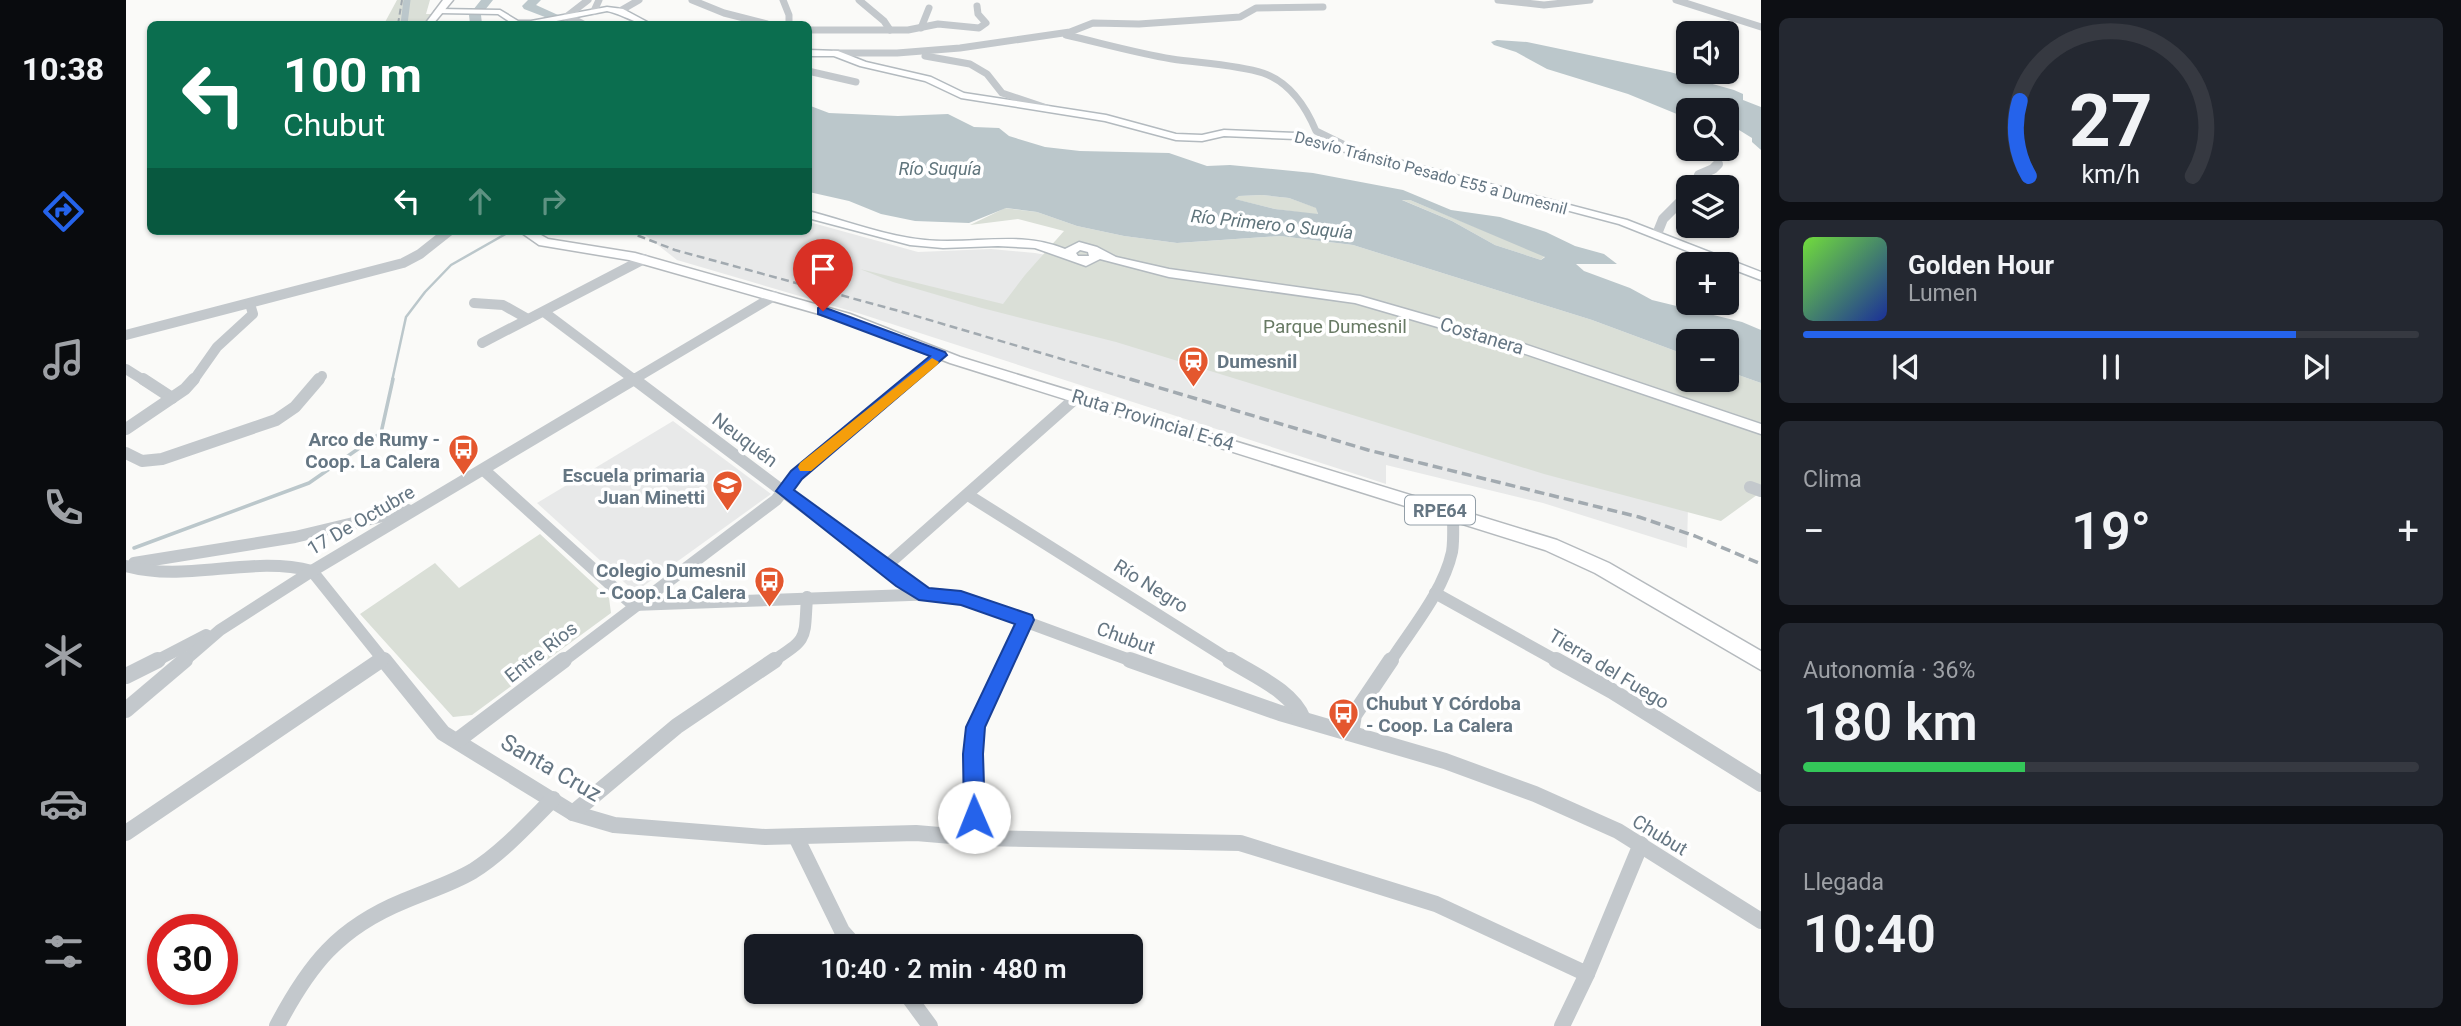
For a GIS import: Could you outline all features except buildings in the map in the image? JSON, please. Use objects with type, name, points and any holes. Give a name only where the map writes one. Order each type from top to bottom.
[{"type":"main road","points":[[431,21],[448,0]]},
{"type":"main road","name":"Ruta Provincial E-64","points":[[533,235],[550,243],[643,259],[774,296],[856,321],[940,355],[1551,545],[1590,562],[1761,661]]},
{"type":"street","points":[[567,16],[566,10],[575,0]]},
{"type":"street","points":[[567,16],[588,0]]},
{"type":"street","points":[[594,11],[599,0]]},
{"type":"street","points":[[620,11],[639,0]]},
{"type":"street","points":[[783,0],[789,21]]},
{"type":"street","points":[[859,0],[864,8],[887,22],[890,30]]},
{"type":"street","points":[[1498,0],[1535,6],[1560,6],[1590,0]]},
{"type":"street","points":[[1676,0],[1761,27]]},
{"type":"street","points":[[700,1],[758,21]]},
{"type":"street","points":[[812,30],[890,30],[938,24],[984,27],[986,23],[978,14],[977,6]]},
{"type":"street","points":[[835,53],[897,53],[1059,34],[1093,23],[1139,24],[1240,17],[1256,8],[1323,7]]},
{"type":"street","points":[[921,28],[929,8]]},
{"type":"street","points":[[439,11],[498,12],[513,21]]},
{"type":"street","points":[[549,21],[594,11],[620,11],[641,21]]},
{"type":"street","points":[[567,16],[577,21]]},
{"type":"street","points":[[1059,34],[1093,39],[1158,56],[1263,73],[1281,83],[1299,100],[1307,110],[1316,131],[1357,152]]},
{"type":"street","name":"Desvío Tránsito Pesado E55 a Dumesnil","points":[[812,53],[835,53],[863,64],[928,79],[953,93],[1106,118],[1176,137],[1195,139],[1224,133],[1275,134],[1357,152],[1623,222],[1761,276]]},
{"type":"street","points":[[897,53],[971,62],[999,85],[1002,93],[1048,109]]},
{"type":"street","points":[[812,73],[856,82]]},
{"type":"street","points":[[1699,175],[1717,169],[1720,161]]},
{"type":"street","points":[[1657,234],[1663,219],[1676,206]]},
{"type":"street","name":"Costanera","points":[[812,215],[924,244],[1000,242],[1071,252],[1077,261],[1093,256],[1169,273],[1356,299],[1513,345],[1761,429]]},
{"type":"street","points":[[126,335],[403,263],[420,254],[444,235]]},
{"type":"street","points":[[482,343],[643,259]]},
{"type":"street","name":"17 De Octubre","points":[[126,710],[220,630],[312,571],[638,380],[774,296]]},
{"type":"street","points":[[474,303],[503,305],[528,319]]},
{"type":"street","points":[[126,429],[194,380],[216,347],[253,314],[250,304]]},
{"type":"street","name":"Neuquén","points":[[544,312],[925,595]]},
{"type":"street","name":"Entre Ríos","points":[[458,740],[784,491],[796,475],[940,355]]},
{"type":"street","points":[[126,369],[172,398]]},
{"type":"street","points":[[126,453],[142,461],[162,458],[268,423],[295,407],[322,376]]},
{"type":"street","points":[[885,567],[1078,396]]},
{"type":"street","points":[[485,471],[633,605]]},
{"type":"street","name":"Río Negro","points":[[968,495],[1200,639],[1289,698],[1299,709],[1303,719]]},
{"type":"street","points":[[126,565],[295,537],[422,506]]},
{"type":"street","points":[[1351,733],[1353,715],[1435,593],[1451,560],[1453,514]]},
{"type":"street","points":[[126,565],[135,569],[181,570],[293,566],[312,571]]},
{"type":"street","name":"Santa Cruz","points":[[312,571],[432,723],[443,733],[573,813],[614,825],[765,837],[916,834],[975,838],[1225,841],[1253,845],[1436,904],[1587,974]]},
{"type":"street","name":"Tierra del Fuego","points":[[1435,593],[1602,685],[1761,784]]},
{"type":"street","name":"Chubut","points":[[633,605],[807,597],[925,595],[961,598],[1026,620],[1097,649],[1303,719],[1445,761],[1508,784],[1590,818],[1641,844],[1761,921]]},
{"type":"street","points":[[573,813],[677,726],[801,642],[805,632],[807,597]]},
{"type":"street","points":[[975,838],[975,727],[1026,620]]},
{"type":"street","points":[[126,676],[187,643],[220,630]]},
{"type":"street","points":[[126,833],[382,659]]},
{"type":"street","points":[[277,1026],[303,976],[336,939],[380,911],[460,878],[482,865],[553,799]]},
{"type":"street","points":[[796,837],[845,934]]},
{"type":"street","points":[[1562,1026],[1587,974],[1641,844]]},
{"type":"street","points":[[914,1004],[930,1026]]},
{"type":"shaded area","points":[[812,223],[918,252],[991,249],[1035,253],[1169,277],[1690,422],[1687,548],[1543,503],[1386,465],[1386,484],[861,314],[677,260],[645,235],[812,235]]},
{"type":"shaded area","points":[[673,421],[771,494],[635,592],[537,503]]},
{"type":"green space","points":[[397,0],[430,0],[426,14],[433,14],[427,21],[386,21]]},
{"type":"green space","points":[[1239,196],[1289,198],[1317,208],[1318,215],[1275,209],[1234,199]]},
{"type":"green space","points":[[1400,199],[1410,200],[1545,256],[1541,260],[1495,245],[1452,221]]},
{"type":"green space","name":"Parque Dumesnil","points":[[1005,208],[1037,212],[1077,226],[1124,236],[1177,243],[1280,236],[1353,245],[1592,320],[1676,351],[1676,392],[1739,392],[1739,375],[1761,383],[1761,492],[1721,521],[1544,474],[1116,342],[982,308],[893,282],[860,269],[1003,304],[1064,231],[1018,219],[970,225]]},
{"type":"green space","points":[[540,534],[609,598],[611,613],[472,715],[453,717],[360,614],[435,563],[459,588]]},
{"type":"water","points":[[1491,42],[1527,42],[1676,74],[1676,84],[1713,84],[1734,90],[1743,94],[1743,100],[1761,107],[1761,150],[1752,142],[1752,138],[1739,130],[1739,98],[1676,98],[1676,114],[1628,94],[1547,69]]},
{"type":"water","name":"Río Suquía","points":[[812,107],[829,113],[898,116],[948,114],[974,127],[999,128],[1009,136],[1045,147],[1080,151],[1169,153],[1207,166],[1230,165],[1313,173],[1403,190],[1451,210],[1500,217],[1546,232],[1575,246],[1604,254],[1617,264],[1576,264],[1584,271],[1630,288],[1652,300],[1676,306],[1676,315],[1713,315],[1761,330],[1761,383],[1739,375],[1739,329],[1676,329],[1676,351],[1592,320],[1353,245],[1280,236],[1177,243],[1124,236],[1077,226],[1037,212],[1006,208],[969,223],[915,221],[881,214],[849,201],[812,193]],"holes":[[[1262,195],[1289,198],[1316,208],[1318,214],[1275,209],[1235,199],[1239,196]],[[1402,200],[1410,200],[1545,257],[1541,260],[1495,245],[1452,221]]]},
{"type":"waterway","points":[[404,21],[407,0]]},
{"type":"waterway","name":"Río Primero o Suquía","points":[[476,21],[475,15],[487,0]]},
{"type":"waterway","points":[[535,0],[528,6],[565,21]]},
{"type":"waterway","points":[[392,381],[406,317],[425,292],[451,265],[504,235]]},
{"type":"waterway","points":[[134,548],[309,483],[381,433],[393,379]]},
{"type":"railway","points":[[398,21],[402,0]]},
{"type":"railway","points":[[636,235],[675,250],[899,311],[1136,381]]},
{"type":"railway","points":[[1130,379],[1368,450],[1639,517],[1695,536],[1761,564]]},
{"type":"slow traffic","points":[[806,467],[932,362]]},
{"type":"place","name":"Dumesnil","points":[[1194,388]]},
{"type":"place","name":"Arco de Rumy - Coop. La Calera","points":[[463,477]]},
{"type":"place","name":"Escuela primaria Juan Minetti","points":[[728,513]]},
{"type":"place","name":"Colegio Dumesnil - Coop. La Calera","points":[[769,608]]},
{"type":"place","name":"Chubut Y Córdoba - Coop. La Calera","points":[[1343,741]]},
{"type":"route","points":[[823,311],[856,321],[940,355],[796,475],[784,491],[902,581],[925,595],[949,595],[1026,620],[975,727],[974,817]]}]
